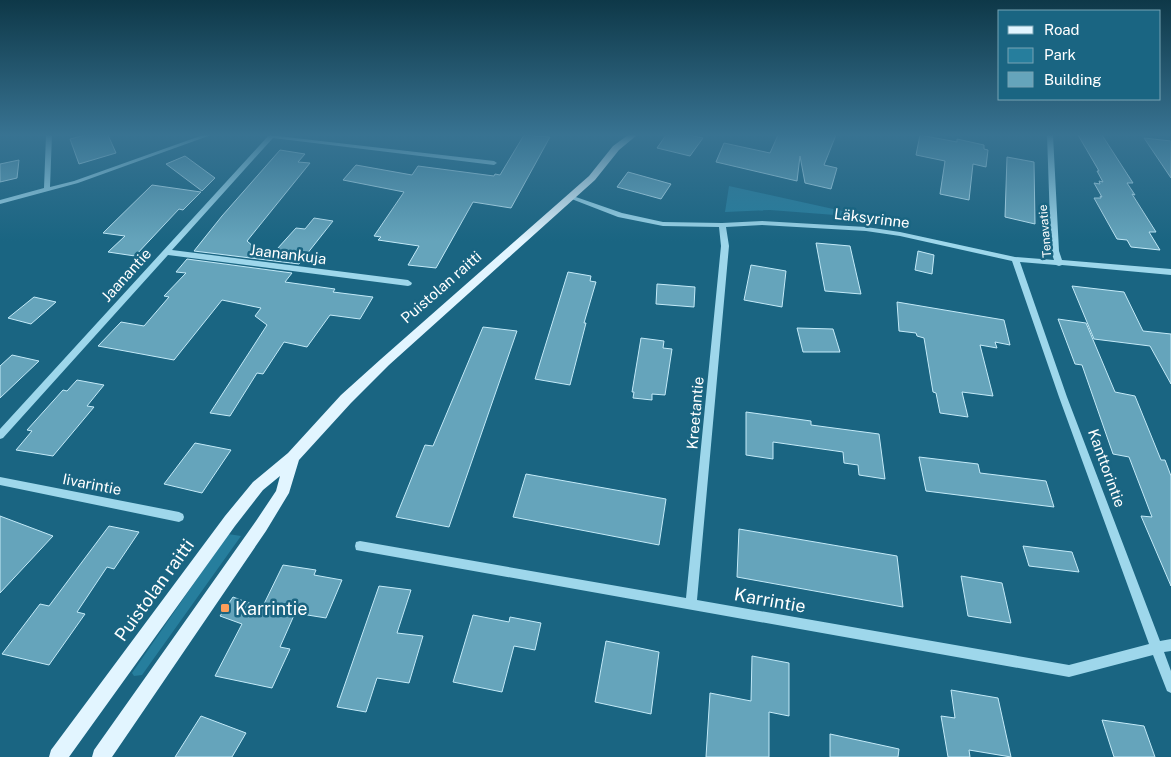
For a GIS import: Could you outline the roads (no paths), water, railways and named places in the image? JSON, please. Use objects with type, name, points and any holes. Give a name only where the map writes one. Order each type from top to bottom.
[{"type":"main road","name":"Puistolan raitti","points":[[58,757],[230,521],[258,486],[293,457],[346,399],[385,362],[571,197],[598,170]]},
{"type":"main road","name":"Puistolan raitti","points":[[101,757],[282,493],[293,457]]},
{"type":"street","points":[[47,190],[48,170]]},
{"type":"street","points":[[0,202],[76,182],[109,170]]},
{"type":"street","name":"Jaanantie","points":[[0,435],[240,170]]},
{"type":"street","name":"Tenavatie","points":[[1052,170],[1055,251],[1059,264]]},
{"type":"street","name":"Läksyrinne","points":[[571,197],[640,220],[663,224],[722,225],[762,223],[866,229],[900,234],[1015,259],[1171,272]]},
{"type":"street","name":"Kreetantie","points":[[691,603],[725,246],[722,225]]},
{"type":"street","name":"Jaanankuja","points":[[165,252],[408,283]]},
{"type":"street","name":"Kanttorintie","points":[[1015,259],[1063,397],[1171,687]]},
{"type":"street","name":"Iivarintie","points":[[0,481],[179,517]]},
{"type":"street","name":"Karrintie","points":[[360,546],[1069,671],[1103,664],[1141,650],[1171,644]]},
{"type":"place","name":"Karrintie","points":[[225,608]]}]
